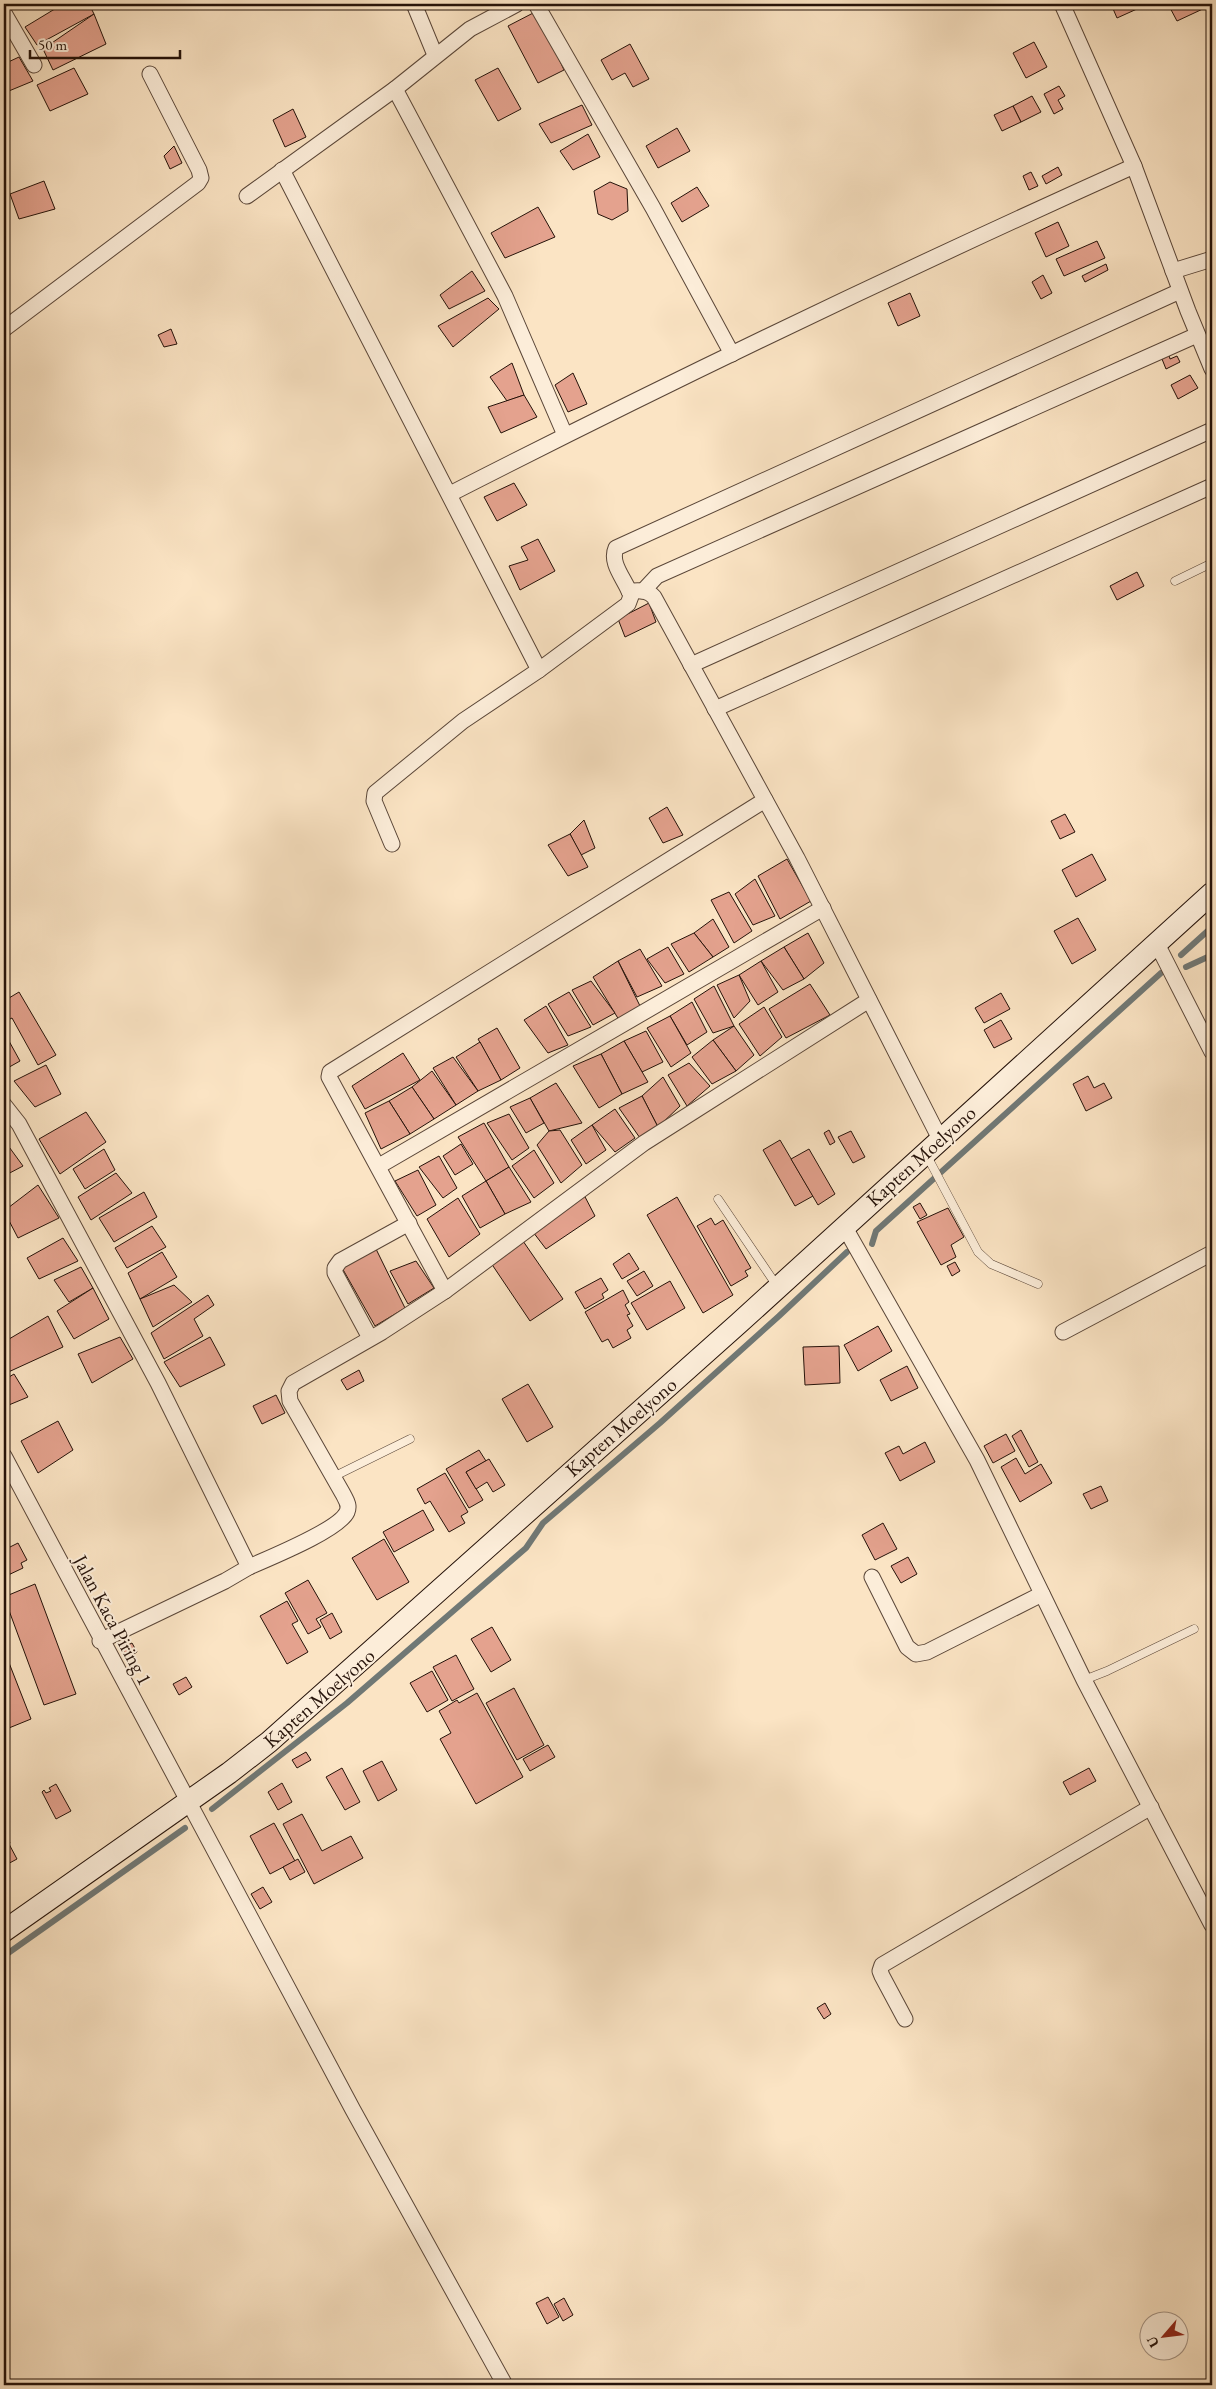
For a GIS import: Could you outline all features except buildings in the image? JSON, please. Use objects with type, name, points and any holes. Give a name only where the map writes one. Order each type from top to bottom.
[{"type":"street","points":[[414,4],[436,55]]},
{"type":"street","points":[[248,196],[395,89],[470,29],[517,4]]},
{"type":"street","points":[[536,4],[652,208],[732,354]]},
{"type":"street","points":[[1062,4],[1134,166],[1180,292],[1212,369]]},
{"type":"street","points":[[4,14],[34,65]]},
{"type":"street","points":[[4,329],[198,183],[201,178],[199,170],[150,74]]},
{"type":"street","points":[[395,89],[505,296],[565,435]]},
{"type":"street","points":[[450,494],[565,435],[864,290],[1134,166]]},
{"type":"street","points":[[282,170],[539,670]]},
{"type":"street","points":[[1173,271],[1212,259]]},
{"type":"street","points":[[932,1145],[869,1000],[823,908],[654,598],[650,593],[636,591],[614,556],[616,548],[1180,292]]},
{"type":"street","points":[[392,844],[374,801],[375,793],[463,721],[539,670],[628,604],[631,596],[636,591],[657,576],[1197,335]]},
{"type":"street","points":[[691,664],[1212,430]]},
{"type":"street","points":[[715,708],[1212,486]]},
{"type":"street","points":[[444,1291],[330,1077],[330,1072],[765,800]]},
{"type":"street","name":"Kapten Moelyono","points":[[4,1930],[189,1802],[229,1773],[290,1723],[778,1287],[932,1145],[1212,893]]},
{"type":"street","points":[[379,1166],[823,908]]},
{"type":"street","points":[[1157,944],[1212,1052]]},
{"type":"street","points":[[100,1641],[225,1582],[249,1567],[312,1538],[339,1521],[347,1512],[348,1505],[290,1401],[289,1391],[293,1383],[302,1376],[370,1338],[444,1291],[644,1143],[869,1000]]},
{"type":"street","points":[[4,1105],[19,1124],[158,1383],[249,1567]]},
{"type":"street","points":[[370,1338],[334,1268],[340,1261],[409,1223]]},
{"type":"street","points":[[844,1226],[977,1460],[1084,1680],[1212,1925]]},
{"type":"street","points":[[1063,1332],[1212,1254]]},
{"type":"street","name":"Jalan Kaca Piring 1","points":[[4,1456],[100,1641],[504,2385]]},
{"type":"street","points":[[872,1577],[907,1647],[916,1654],[927,1652],[1042,1594]]},
{"type":"street","points":[[905,2019],[882,1976],[880,1971],[882,1966],[1151,1807]]},
{"type":"lane","points":[[1175,581],[1212,563]]},
{"type":"lane","points":[[932,1145],[978,1252],[991,1264],[1038,1284]]},
{"type":"lane","points":[[718,1198],[778,1287]]},
{"type":"lane","points":[[333,1477],[410,1439]]},
{"type":"lane","points":[[1084,1680],[1107,1671],[1194,1629]]},
{"type":"waterway","points":[[1181,955],[1212,927]]},
{"type":"waterway","points":[[1186,967],[1212,955]]},
{"type":"waterway","points":[[872,1244],[876,1231],[1161,973]]},
{"type":"waterway","points":[[212,1809],[347,1703],[526,1548],[543,1523],[660,1423],[847,1252]]},
{"type":"waterway","points":[[4,1956],[185,1828]]}]
